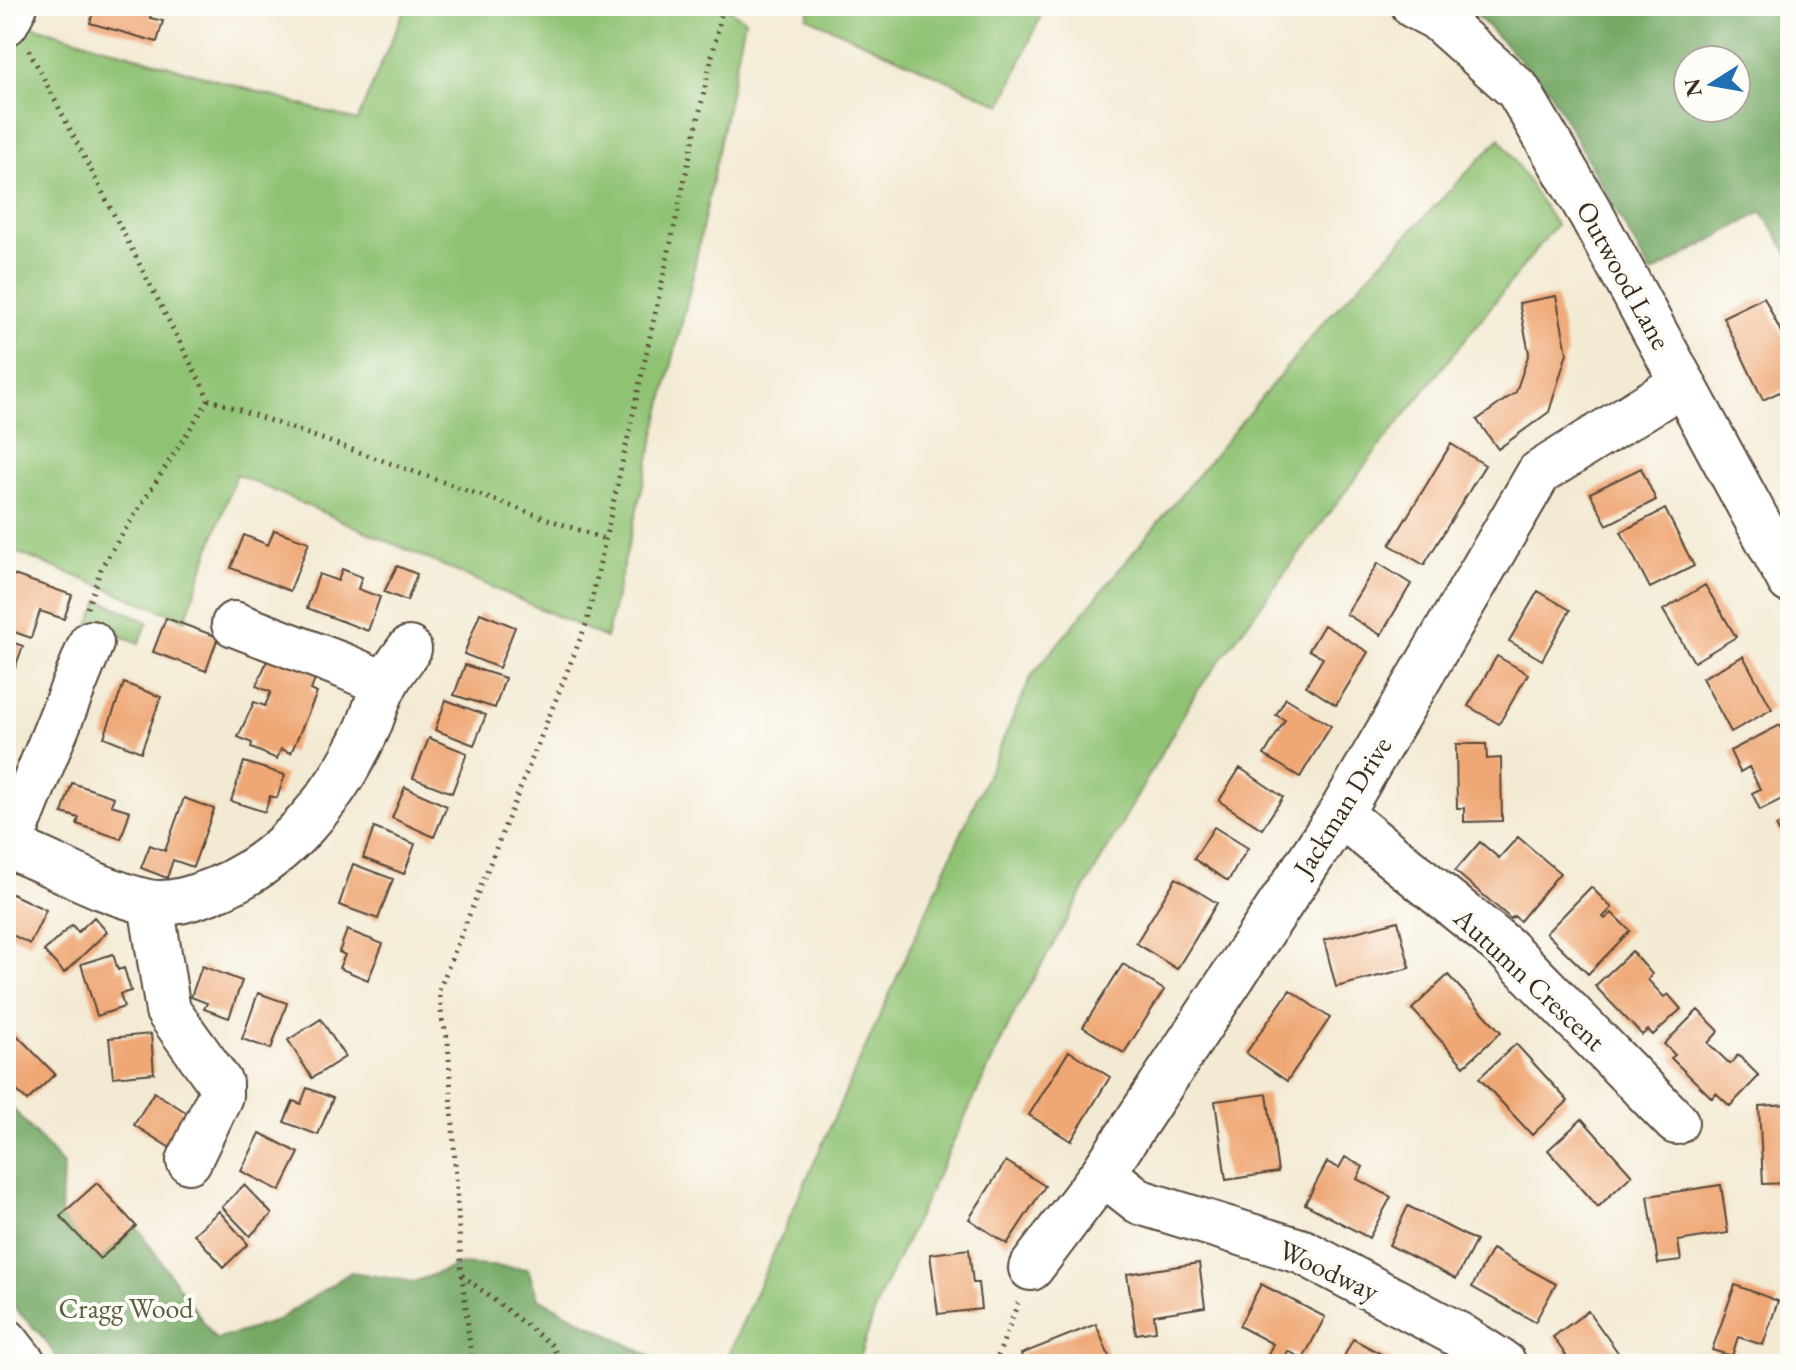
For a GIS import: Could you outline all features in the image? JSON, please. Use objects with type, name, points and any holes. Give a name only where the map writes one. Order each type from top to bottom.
[{"type":"street","name":"Outwood Lane","points":[[1414,6],[1437,18],[1518,90],[1591,214],[1790,581]]},
{"type":"street","name":"Jackman Drive","points":[[1031,1268],[1103,1173],[1340,814],[1539,473],[1683,383]]},
{"type":"street","points":[[234,624],[385,684]]},
{"type":"street","points":[[91,643],[8,846],[121,894],[151,903],[188,901],[230,884],[264,864],[297,832],[333,790],[366,731],[385,684],[409,649]]},
{"type":"street","name":"Autumn Crescent","points":[[1340,814],[1506,948],[1676,1122]]},
{"type":"street","points":[[151,903],[168,1011],[220,1083],[220,1096],[189,1161]]},
{"type":"street","name":"Woodway","points":[[1103,1173],[1140,1202],[1303,1252],[1459,1335],[1504,1364]]},
{"type":"street","points":[[6,1341],[24,1364]]},
{"type":"path","points":[[472,1364],[462,1275],[448,1041],[439,990],[587,622],[723,6]]},
{"type":"path","points":[[1783,6],[1790,12]]},
{"type":"path","points":[[11,15],[209,399],[604,539]]},
{"type":"path","points":[[92,593],[102,566],[209,399]]},
{"type":"path","points":[[995,1364],[1031,1268]]},
{"type":"path","points":[[462,1275],[553,1346],[560,1364]]},
{"type":"green space","points":[[406,6],[723,6],[745,20],[689,293],[606,638],[236,474],[185,620],[6,548],[6,63],[29,25],[357,121]]},
{"type":"green space","points":[[811,6],[1045,6],[1002,105],[807,17]]},
{"type":"green space","points":[[1468,6],[1790,6],[1790,256],[1762,212],[1651,274],[1549,90]]},
{"type":"green space","points":[[1500,138],[1556,225],[1369,460],[1195,694],[1016,1010],[880,1296],[857,1364],[724,1364],[1032,675],[1324,322]]},
{"type":"green space","points":[[100,600],[148,622],[139,643],[89,624]]},
{"type":"green space","name":"Cragg Wood","points":[[6,1101],[63,1165],[61,1216],[100,1259],[136,1226],[216,1340],[276,1321],[351,1272],[414,1282],[461,1264],[528,1269],[538,1298],[665,1364],[62,1364],[39,1333],[6,1299]]},
{"type":"building","points":[[95,6],[153,6],[150,18],[163,21],[157,42],[90,23]]},
{"type":"building","points":[[1556,296],[1567,353],[1549,412],[1498,449],[1477,420],[1516,392],[1529,353],[1519,303]]},
{"type":"building","points":[[1764,297],[1790,351],[1790,387],[1763,400],[1723,317]]},
{"type":"building","points":[[1451,444],[1485,465],[1424,565],[1390,545]]},
{"type":"building","points":[[1641,468],[1656,500],[1607,525],[1590,493]]},
{"type":"building","points":[[1665,509],[1694,566],[1650,588],[1621,532]]},
{"type":"building","points":[[274,530],[309,542],[290,591],[231,568],[244,535],[268,545]]},
{"type":"building","points":[[1378,563],[1411,584],[1381,635],[1346,614]]},
{"type":"building","points":[[397,566],[417,574],[407,601],[384,592]]},
{"type":"building","points":[[342,569],[362,577],[358,589],[380,597],[368,631],[307,608],[319,574],[338,581]]},
{"type":"building","points":[[11,574],[72,595],[64,619],[40,611],[31,638],[6,629],[6,589]]},
{"type":"building","points":[[1705,585],[1736,637],[1694,662],[1663,610]]},
{"type":"building","points":[[1538,591],[1570,610],[1542,660],[1509,641]]},
{"type":"building","points":[[480,613],[515,627],[499,668],[464,654]]},
{"type":"building","points":[[166,618],[218,637],[206,671],[153,652]]},
{"type":"building","points":[[1324,625],[1368,652],[1336,705],[1306,686],[1323,658],[1309,650]]},
{"type":"building","points":[[6,640],[23,646],[6,692]]},
{"type":"building","points":[[271,652],[318,672],[311,690],[317,693],[291,753],[281,749],[277,759],[251,748],[252,743],[238,737],[254,702],[265,706],[271,692],[256,686]]},
{"type":"building","points":[[1497,656],[1528,674],[1499,724],[1468,706]]},
{"type":"building","points":[[1743,656],[1772,709],[1731,732],[1702,678]]},
{"type":"building","points":[[465,665],[505,678],[495,708],[454,695]]},
{"type":"building","points":[[124,683],[161,697],[141,752],[104,737]]},
{"type":"building","points":[[1286,698],[1331,726],[1300,777],[1264,755],[1285,720],[1276,715]]},
{"type":"building","points":[[446,700],[486,715],[474,745],[435,730]]},
{"type":"building","points":[[1780,725],[1790,744],[1790,795],[1760,810],[1752,793],[1760,789],[1749,767],[1740,772],[1730,751]]},
{"type":"building","points":[[429,738],[467,753],[452,793],[413,778]]},
{"type":"building","points":[[1456,744],[1486,744],[1487,759],[1501,758],[1502,821],[1464,822],[1464,808],[1457,808]]},
{"type":"building","points":[[244,762],[285,775],[277,798],[270,796],[265,812],[231,801]]},
{"type":"building","points":[[1240,768],[1283,797],[1262,829],[1219,801]]},
{"type":"building","points":[[72,783],[114,797],[111,805],[130,811],[121,839],[77,824],[79,818],[62,813]]},
{"type":"building","points":[[405,787],[447,806],[434,837],[392,818]]},
{"type":"building","points":[[184,798],[214,809],[193,867],[173,860],[167,878],[141,868],[150,845],[165,851]]},
{"type":"building","points":[[1790,819],[1790,840],[1785,843],[1776,826]]},
{"type":"building","points":[[1214,827],[1248,848],[1228,881],[1194,859]]},
{"type":"building","points":[[374,828],[415,844],[404,874],[363,858]]},
{"type":"building","points":[[1518,837],[1560,873],[1520,921],[1514,916],[1511,919],[1455,871],[1480,842],[1499,858]]},
{"type":"building","points":[[353,864],[393,879],[378,919],[339,905]]},
{"type":"building","points":[[1176,878],[1217,903],[1177,969],[1136,943]]},
{"type":"building","points":[[1591,887],[1612,908],[1603,917],[1605,919],[1612,913],[1630,931],[1588,974],[1546,933]]},
{"type":"building","points":[[10,893],[46,910],[30,944],[6,932],[6,902]]},
{"type":"building","points":[[94,917],[107,932],[64,973],[44,951],[72,925],[78,932]]},
{"type":"building","points":[[1398,921],[1410,968],[1336,987],[1324,940]]},
{"type":"building","points":[[347,930],[383,944],[368,980],[339,968],[345,955],[339,952]]},
{"type":"building","points":[[1632,951],[1652,974],[1648,980],[1664,997],[1668,994],[1681,1009],[1653,1035],[1648,1030],[1642,1035],[1595,986]]},
{"type":"building","points":[[113,954],[118,970],[124,968],[131,991],[120,994],[124,1007],[97,1016],[81,964]]},
{"type":"building","points":[[1123,964],[1164,990],[1124,1053],[1083,1027]]},
{"type":"building","points":[[202,966],[242,981],[229,1018],[204,1009],[207,1003],[191,997]]},
{"type":"building","points":[[1448,975],[1501,1032],[1464,1066],[1412,1009]]},
{"type":"building","points":[[1290,990],[1330,1018],[1287,1081],[1246,1053]]},
{"type":"building","points":[[258,993],[287,1003],[271,1049],[242,1039]]},
{"type":"building","points":[[1698,1010],[1719,1031],[1708,1043],[1730,1064],[1738,1055],[1759,1076],[1730,1106],[1716,1093],[1712,1098],[1671,1058],[1675,1055],[1664,1044]]},
{"type":"building","points":[[321,1019],[345,1057],[312,1078],[288,1040]]},
{"type":"building","points":[[6,1024],[55,1074],[27,1101],[6,1080]]},
{"type":"building","points":[[151,1034],[154,1073],[113,1077],[109,1038]]},
{"type":"building","points":[[1516,1044],[1568,1101],[1532,1135],[1479,1078]]},
{"type":"building","points":[[1069,1051],[1110,1077],[1071,1141],[1029,1115]]},
{"type":"building","points":[[307,1088],[333,1098],[318,1135],[284,1122],[293,1101],[301,1104]]},
{"type":"building","points":[[154,1092],[192,1116],[172,1149],[134,1125]]},
{"type":"building","points":[[1267,1094],[1278,1172],[1226,1180],[1215,1101]]},
{"type":"building","points":[[1790,1104],[1790,1183],[1763,1184],[1759,1106]]},
{"type":"building","points":[[1582,1119],[1632,1175],[1598,1207],[1548,1150]]},
{"type":"building","points":[[260,1133],[299,1153],[280,1191],[241,1171]]},
{"type":"building","points":[[1345,1157],[1363,1167],[1357,1179],[1391,1197],[1369,1238],[1305,1204],[1327,1162],[1339,1168]]},
{"type":"building","points":[[1006,1161],[1045,1186],[1007,1244],[969,1219]]},
{"type":"building","points":[[97,1183],[136,1226],[100,1259],[60,1216]]},
{"type":"building","points":[[244,1185],[272,1214],[250,1236],[222,1207]]},
{"type":"building","points":[[1721,1185],[1728,1233],[1678,1241],[1681,1261],[1658,1264],[1648,1196]]},
{"type":"building","points":[[1408,1206],[1476,1241],[1456,1279],[1389,1245]]},
{"type":"building","points":[[219,1211],[248,1244],[224,1267],[194,1234]]},
{"type":"building","points":[[969,1249],[973,1283],[978,1283],[981,1309],[938,1314],[930,1254]]},
{"type":"building","points":[[1492,1249],[1556,1284],[1535,1322],[1472,1287]]},
{"type":"building","points":[[1199,1263],[1205,1307],[1154,1315],[1156,1331],[1136,1334],[1127,1274]]},
{"type":"building","points":[[1261,1284],[1325,1317],[1303,1359],[1288,1351],[1281,1364],[1267,1356],[1273,1344],[1239,1326]]},
{"type":"building","points":[[1735,1285],[1778,1301],[1763,1345],[1738,1337],[1732,1356],[1712,1350]]},
{"type":"building","points":[[1588,1311],[1626,1364],[1572,1364],[1553,1337]]},
{"type":"building","points":[[1096,1324],[1112,1364],[1025,1364],[1021,1354]]},
{"type":"building","points":[[1353,1339],[1383,1355],[1400,1364],[1340,1364]]}]
